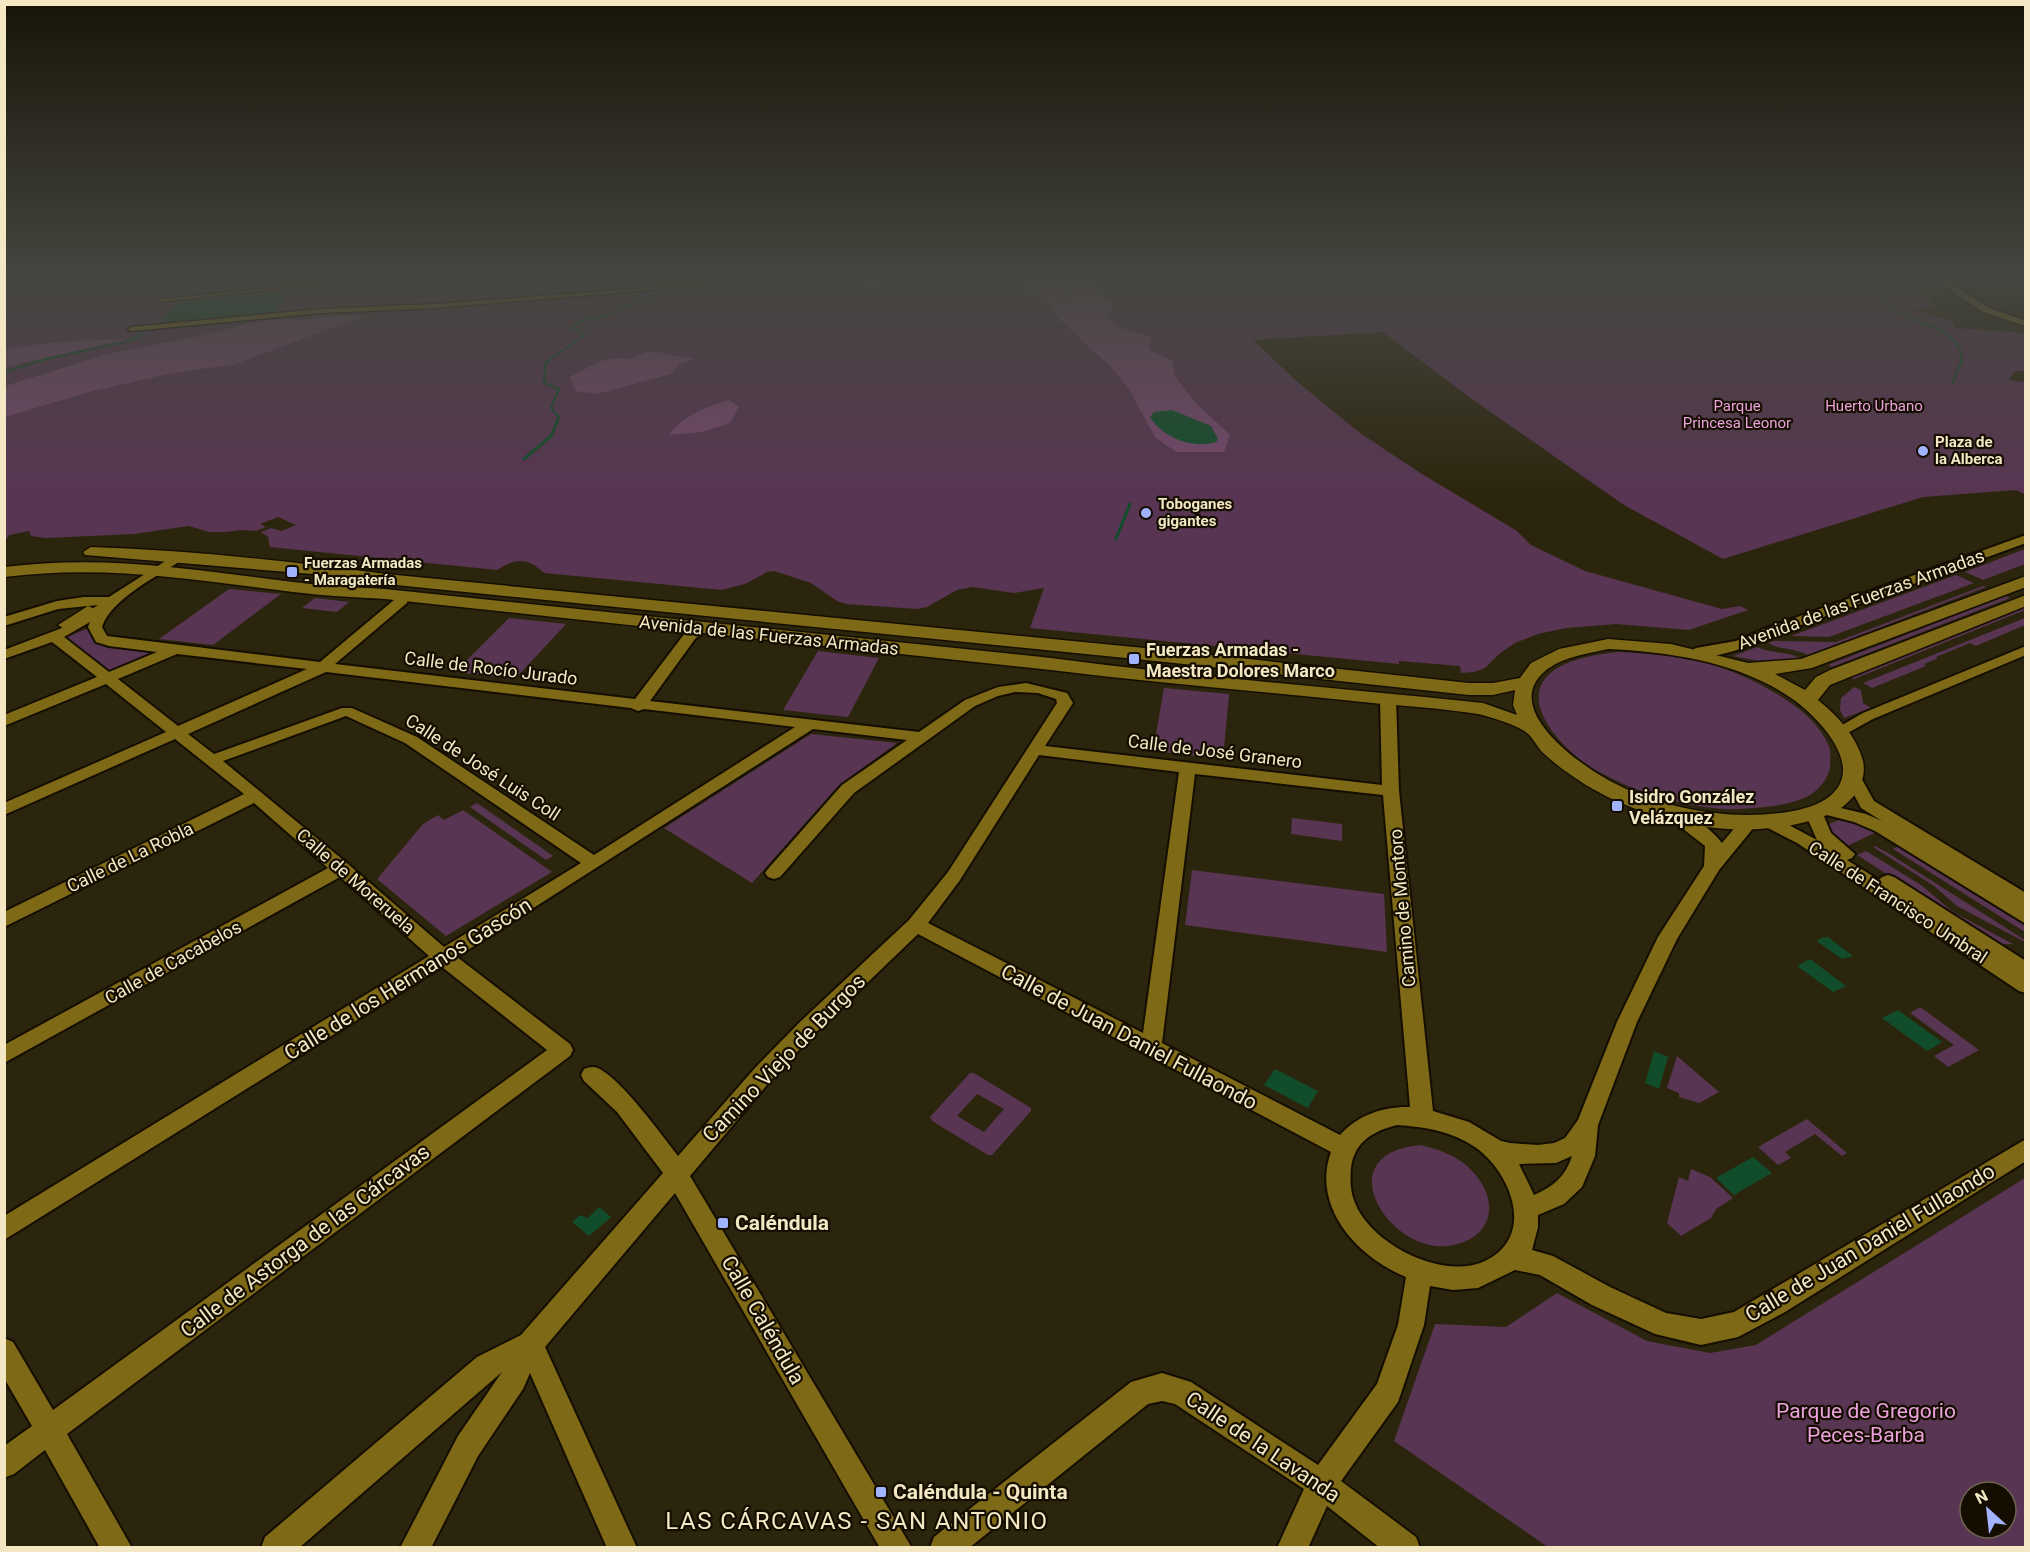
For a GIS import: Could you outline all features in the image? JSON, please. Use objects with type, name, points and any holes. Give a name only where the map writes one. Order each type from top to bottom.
[{"type":"street","name":"Avenida de las Fuerzas Armadas","points":[[1696,652],[1717,651],[1753,640],[1766,633],[2025,539]]},
{"type":"street","name":"Avenida de las Fuerzas Armadas","points":[[4,561],[94,552],[178,557],[1155,655],[1469,689],[1493,689],[1526,682]]},
{"type":"street","points":[[4,655],[58,631],[113,601],[178,557]]},
{"type":"street","name":"Avenida de las Fuerzas Armadas","points":[[4,572],[39,567],[88,565],[159,571],[322,590],[401,596],[1051,664],[1160,678],[1388,699],[1483,710],[1530,726]]},
{"type":"street","name":"Avenida de las Fuerzas Armadas","points":[[1745,668],[1778,668],[1805,664],[2025,581]]},
{"type":"street","points":[[4,810],[322,668],[399,603],[402,600],[401,596]]},
{"type":"street","points":[[1807,701],[1823,681],[1836,674],[2025,600]]},
{"type":"street","points":[[4,622],[46,606],[68,602],[113,601]]},
{"type":"street","name":"Calle de Rocío Jurado","points":[[113,601],[95,623],[101,639],[322,668],[922,737]]},
{"type":"street","points":[[41,613],[63,607],[84,607],[58,631]]},
{"type":"street","points":[[639,705],[690,636],[702,628]]},
{"type":"street","name":"Calle de Moreruela","points":[[58,631],[107,680],[256,795],[443,957],[562,1050]]},
{"type":"street","points":[[1819,811],[1844,795],[1853,778],[1854,757],[1825,715],[1807,701],[1745,668],[1696,652],[1636,644],[1583,647],[1562,653],[1544,662],[1531,673],[1526,682],[1522,698],[1530,726],[1554,753],[1592,779],[1625,796],[1668,810],[1709,819],[1759,822],[1819,811],[1860,818],[1881,827],[2025,917]]},
{"type":"street","points":[[4,721],[107,680],[174,650]]},
{"type":"street","points":[[1838,732],[1868,716],[2025,650]]},
{"type":"street","name":"Camino Viejo de Burgos","points":[[415,1548],[468,1446],[513,1379],[530,1344],[730,1110],[807,1028],[916,925],[954,876],[1065,703],[1062,696],[1048,690],[1028,686],[991,692],[970,703],[922,737]]},
{"type":"street","name":"Camino de Montoro","points":[[1388,699],[1391,791],[1422,1117]]},
{"type":"street","name":"Calle de José Luis Coll","points":[[211,760],[347,711],[411,740],[594,863]]},
{"type":"street","name":"Calle de los Hermanos Gascón","points":[[4,1229],[594,863],[809,725]]},
{"type":"street","points":[[774,873],[848,789],[922,737]]},
{"type":"street","name":"Calle de José Granero","points":[[1034,750],[1391,791]]},
{"type":"street","points":[[1151,1049],[1188,768]]},
{"type":"street","points":[[1853,778],[1867,804],[2025,902]]},
{"type":"street","name":"Calle de La Robla","points":[[4,920],[256,795]]},
{"type":"street","points":[[1668,810],[1705,835],[1714,845],[1713,866]]},
{"type":"street","name":"Calle de Francisco Umbral","points":[[1819,811],[1820,829],[1829,842],[2025,971]]},
{"type":"street","points":[[1494,1149],[1517,1180],[1527,1208],[1526,1229],[1518,1250],[1503,1265],[1479,1276],[1450,1278],[1419,1272],[1390,1259],[1366,1240],[1348,1217],[1339,1192],[1337,1169],[1344,1148],[1357,1132],[1375,1122],[1397,1116],[1422,1117],[1449,1123],[1494,1149],[1519,1154],[1556,1153],[1573,1145],[1587,1125],[1627,1022],[1668,937],[1713,866],[1759,822]]},
{"type":"street","name":"Calle de Francisco Umbral","points":[[1759,822],[1803,839],[2025,986]]},
{"type":"street","name":"Calle de Cacabelos","points":[[4,1055],[342,868]]},
{"type":"street","name":"Calle de Juan Daniel Fullaondo","points":[[916,925],[1344,1148]]},
{"type":"street","name":"Calle de Astorga de las Cárcavas","points":[[4,1464],[562,1050]]},
{"type":"street","name":"Calle Caléndula","points":[[592,1075],[625,1106],[675,1174],[897,1548]]},
{"type":"street","points":[[1527,1208],[1539,1205],[1563,1191],[1581,1171],[1587,1152],[1587,1125]]},
{"type":"street","name":"Calle de Juan Daniel Fullaondo","points":[[1510,1258],[1544,1264],[1601,1296],[1664,1325],[1701,1332],[1738,1324],[1776,1303],[2025,1149]]},
{"type":"street","points":[[1292,1548],[1322,1484],[1388,1392],[1411,1325],[1419,1272]]},
{"type":"street","points":[[276,1548],[486,1366],[530,1344],[622,1548]]},
{"type":"street","points":[[4,1351],[117,1548]]},
{"type":"street","name":"Calle de la Lavanda","points":[[945,1548],[1141,1392],[1162,1387],[1181,1392],[1322,1484],[1405,1548]]},
{"type":"green space","points":[[5,353],[1267,353],[1301,385],[1360,433],[1422,474],[1517,531],[1531,545],[1585,571],[1722,609],[1740,606],[1748,610],[1689,630],[1616,624],[1566,628],[1538,634],[1515,643],[1485,668],[1461,673],[1460,666],[1399,661],[1399,664],[1030,628],[1044,588],[1014,593],[972,587],[957,590],[927,607],[917,609],[846,604],[837,601],[811,583],[774,571],[767,572],[745,584],[722,590],[544,573],[532,564],[521,561],[510,563],[497,570],[270,547],[268,537],[261,532],[271,528],[281,531],[296,525],[278,517],[260,524],[266,527],[256,531],[209,532],[189,526],[134,534],[45,538],[31,536],[29,531],[9,535],[5,541]]},
{"type":"green space","points":[[1411,353],[2025,353],[2025,371],[2015,371],[2009,380],[2025,382],[2025,494],[2016,490],[1923,497],[1723,559],[1624,505],[1472,399]]},
{"type":"green space","points":[[2025,549],[2025,564],[1983,580],[1965,572]]},
{"type":"green space","points":[[1956,575],[1974,583],[1829,637],[1791,636]]},
{"type":"green space","points":[[1983,586],[1986,587],[1808,655],[1768,643],[1774,641],[1836,642]]},
{"type":"green space","points":[[229,589],[281,594],[213,645],[159,639]]},
{"type":"green space","points":[[2006,596],[2010,598],[1832,667],[1828,665]]},
{"type":"green space","points":[[315,598],[349,602],[337,612],[302,608]]},
{"type":"green space","points":[[2025,607],[2025,610],[1854,679],[1850,677]]},
{"type":"green space","points":[[509,618],[566,624],[515,679],[455,672]]},
{"type":"green space","points":[[2025,618],[2025,625],[1976,646],[1970,643],[1936,657],[1938,658],[1924,664],[1926,666],[1872,688],[1863,683]]},
{"type":"green space","points":[[89,628],[97,642],[102,645],[154,651],[156,654],[151,658],[108,672],[66,637]]},
{"type":"green space","points":[[1757,647],[1800,658],[1770,663],[1733,656]]},
{"type":"green space","points":[[818,651],[879,658],[848,717],[783,710]]},
{"type":"green space","points":[[1617,652],[1668,656],[1701,662],[1733,672],[1773,691],[1807,716],[1824,737],[1830,749],[1830,767],[1826,779],[1813,793],[1793,802],[1766,807],[1720,809],[1659,797],[1601,773],[1574,755],[1553,732],[1540,706],[1539,692],[1544,680],[1563,665],[1586,657]]},
{"type":"green space","points":[[1854,687],[1861,690],[1863,703],[1871,708],[1844,718],[1840,710],[1841,698]]},
{"type":"green space","points":[[1164,688],[1229,694],[1223,759],[1153,751]]},
{"type":"green space","points":[[811,734],[897,743],[838,786],[752,883],[664,828]]},
{"type":"green space","points":[[477,803],[553,856],[546,860],[470,807]]},
{"type":"green space","points":[[463,810],[552,872],[446,936],[377,879],[423,824],[438,815],[444,820]]},
{"type":"green space","points":[[1292,818],[1342,824],[1342,841],[1291,834]]},
{"type":"green space","points":[[1839,820],[1853,821],[1877,832],[1845,847],[1833,838],[1829,828],[1829,824]]},
{"type":"green space","points":[[1875,846],[2025,940],[1957,906],[1934,886],[1873,847]]},
{"type":"green space","points":[[1899,846],[2025,925],[2025,932],[1893,849]]},
{"type":"green space","points":[[1866,851],[1921,885],[1953,912],[2013,944],[1996,944],[1857,855]]},
{"type":"green space","points":[[1192,870],[1384,894],[1387,952],[1185,925]]},
{"type":"green space","points":[[1920,1007],[1979,1050],[1948,1067],[1934,1056],[1954,1045],[1910,1013]]},
{"type":"green space","points":[[1677,1056],[1719,1092],[1699,1103],[1679,1097],[1679,1093],[1667,1088]]},
{"type":"green space","points":[[970,1073],[974,1073],[1031,1108],[1031,1111],[992,1155],[988,1155],[932,1121],[930,1117]],"holes":[[[977,1094],[1004,1109],[984,1132],[957,1116]]]},
{"type":"green space","points":[[1807,1119],[1847,1153],[1842,1156],[1815,1134],[1785,1152],[1791,1158],[1778,1165],[1758,1147]]},
{"type":"green space","points":[[1421,1145],[1442,1152],[1468,1166],[1481,1183],[1487,1194],[1489,1205],[1488,1216],[1478,1234],[1454,1245],[1431,1245],[1409,1237],[1390,1222],[1378,1204],[1372,1184],[1376,1166],[1392,1152]]},
{"type":"green space","points":[[1691,1169],[1710,1177],[1733,1198],[1716,1209],[1711,1218],[1681,1236],[1667,1223],[1679,1177],[1688,1181]]},
{"type":"green space","name":"Parque de Gregorio Peces-Barba","points":[[2025,1178],[2025,1547],[1548,1547],[1394,1441],[1435,1324],[1506,1327],[1557,1293],[1647,1341],[1710,1353],[1756,1345]]},
{"type":"shaded area","points":[[5,353],[65,353],[5,367]]},
{"type":"shaded area","points":[[264,353],[235,364],[167,374],[85,393],[5,417],[5,386],[107,354]]},
{"type":"shaded area","points":[[644,353],[664,353],[695,359],[680,364],[671,374],[597,394],[576,391],[570,377],[600,361],[615,358],[629,359]]},
{"type":"shaded area","points":[[1096,353],[1156,353],[1173,361],[1174,375],[1196,403],[1230,435],[1224,452],[1176,452],[1155,437],[1129,389]]},
{"type":"shaded area","points":[[729,400],[739,407],[730,423],[702,432],[669,435],[688,417]]},
{"type":"shaded area","points":[[1172,410],[1211,426],[1218,439],[1216,442],[1198,444],[1179,440],[1163,431],[1150,417],[1154,412]]},
{"type":"shaded area","points":[[1825,937],[1853,956],[1842,959],[1818,942],[1817,940]]},
{"type":"shaded area","points":[[1810,959],[1846,986],[1833,992],[1797,966]]},
{"type":"shaded area","points":[[1898,1010],[1942,1042],[1927,1051],[1882,1018]]},
{"type":"shaded area","points":[[1654,1051],[1668,1057],[1659,1089],[1645,1083]]},
{"type":"shaded area","points":[[1275,1069],[1318,1091],[1308,1108],[1264,1085]]},
{"type":"shaded area","points":[[1753,1157],[1772,1173],[1734,1195],[1716,1178]]},
{"type":"shaded area","points":[[599,1207],[611,1217],[589,1236],[572,1222],[580,1215],[588,1218]]},
{"type":"waterway","points":[[4,372],[71,353]]},
{"type":"waterway","points":[[557,422],[559,417],[551,408],[559,389],[544,383],[545,363],[559,353]]},
{"type":"waterway","points":[[1952,384],[1962,360],[1961,353]]},
{"type":"waterway","points":[[524,459],[551,436],[558,420]]},
{"type":"waterway","points":[[1116,539],[1130,504]]},
{"type":"place","name":"Plaza de la Alberca","points":[[1923,451]]},
{"type":"place","name":"Toboganes gigantes","points":[[1146,513]]},
{"type":"place","name":"Fuerzas Armadas - Maragatería","points":[[292,572]]},
{"type":"place","name":"Fuerzas Armadas - Maestra Dolores Marco","points":[[1134,659]]},
{"type":"place","name":"Isidro González Velázquez","points":[[1617,806]]},
{"type":"place","name":"Caléndula","points":[[723,1223]]},
{"type":"place","name":"Caléndula - Quinta","points":[[881,1492]]},
{"type":"district","name":"LAS CÁRCAVAS - SAN ANTONIO","points":[[857,1521]]},
{"type":"park label","name":"Huerto Urbano","points":[[1874,406]]},
{"type":"park label","name":"Parque Princesa Leonor","points":[[1737,414]]}]
